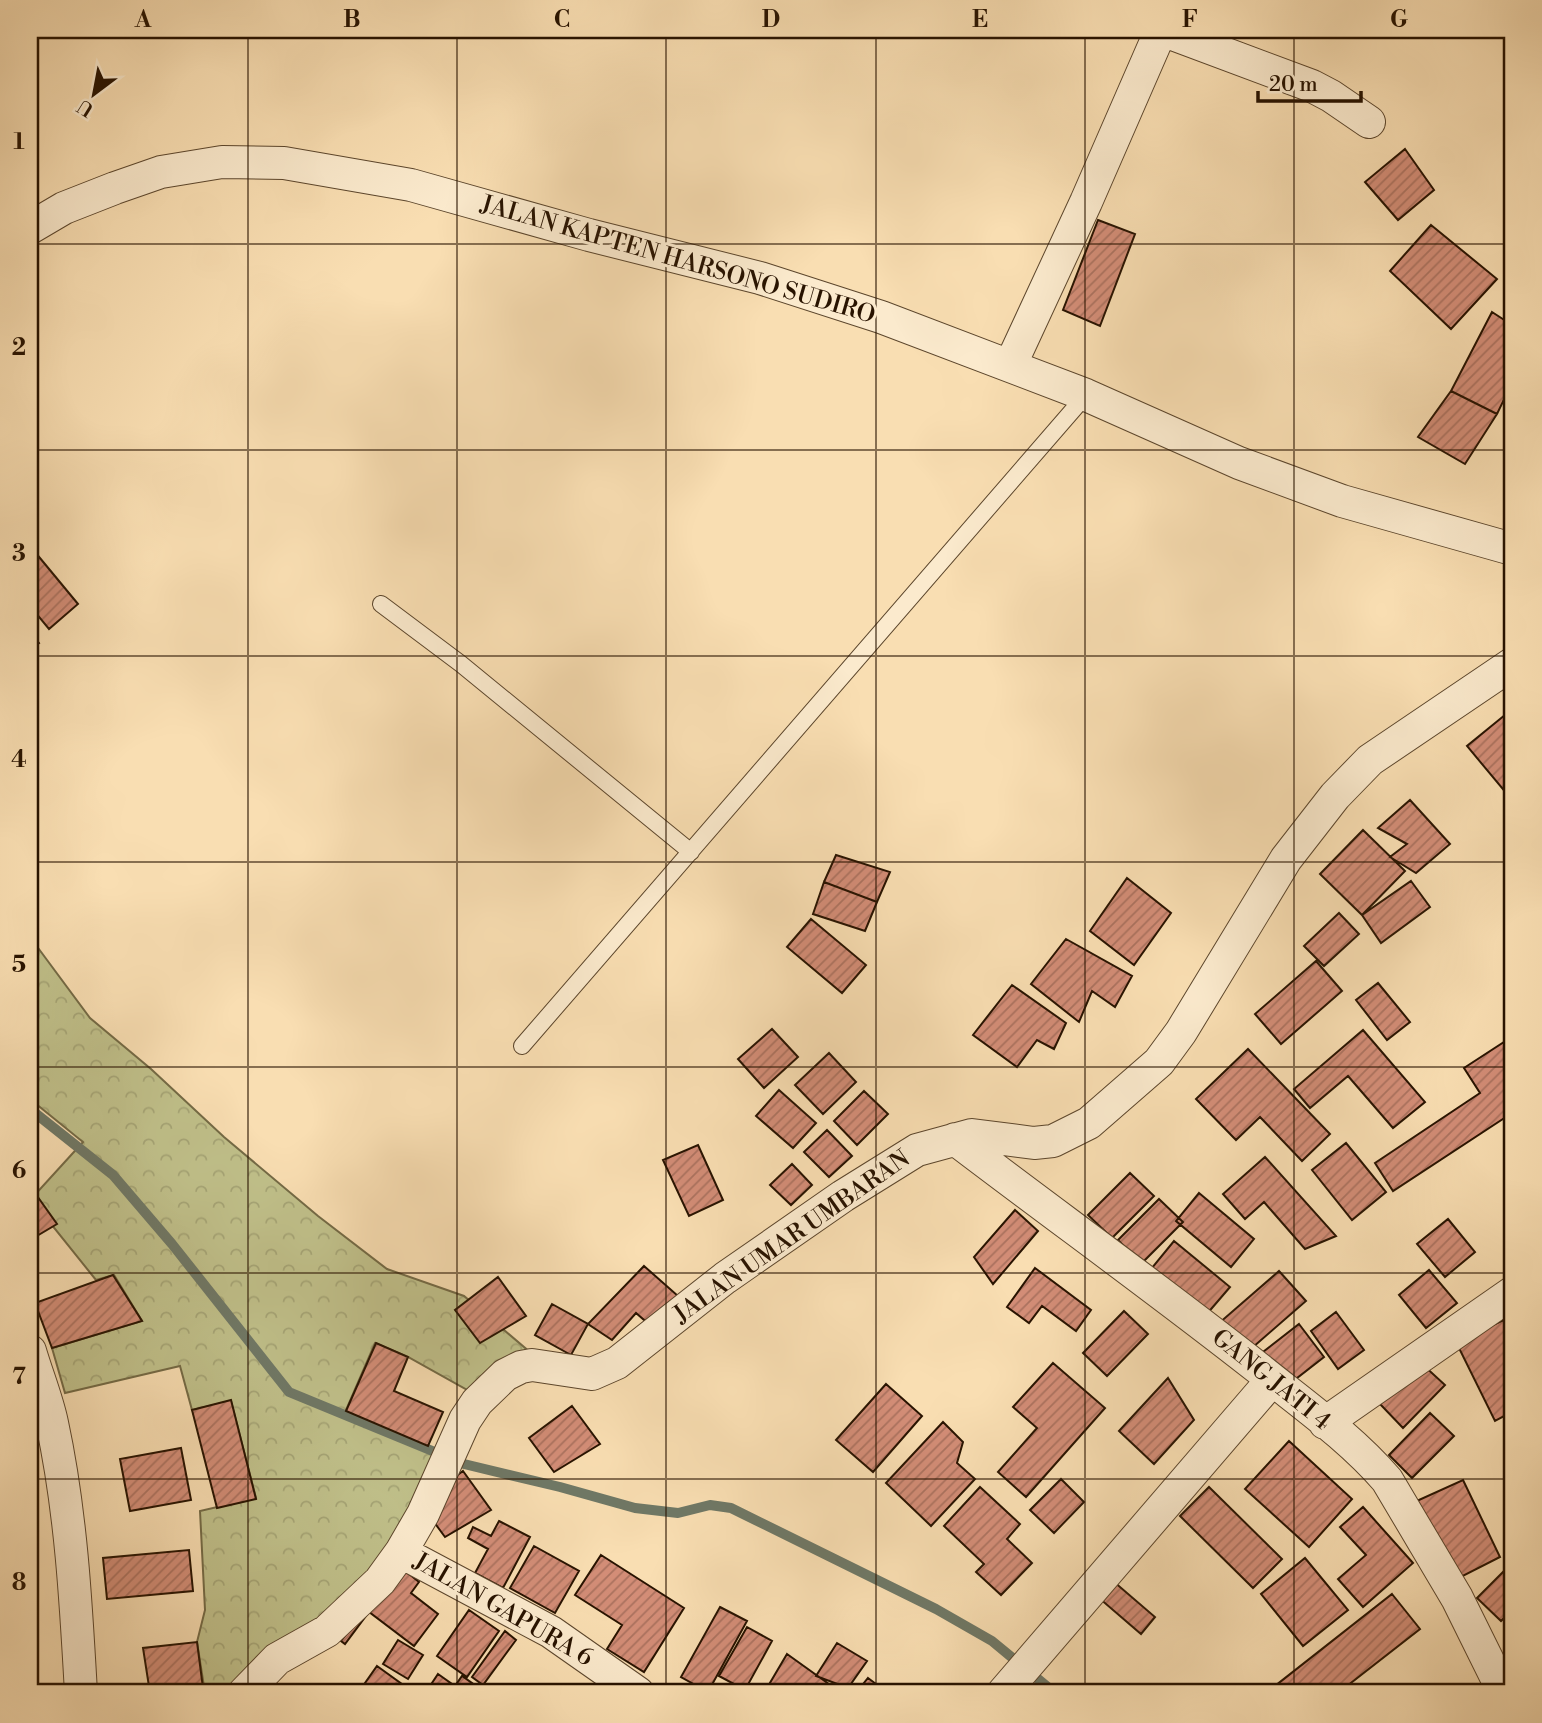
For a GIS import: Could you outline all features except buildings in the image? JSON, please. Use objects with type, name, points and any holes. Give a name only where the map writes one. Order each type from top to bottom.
[{"type":"street","points":[[1010,366],[1161,30],[1312,86],[1370,122]]},
{"type":"street","name":"JALAN KAPTEN HARSONO SUDIRO","points":[[30,228],[64,208],[161,172],[222,162],[284,163],[411,185],[589,235],[760,278],[881,317],[1086,395],[1239,463],[1342,500],[1512,549]]},
{"type":"street","name":"JALAN UMAR UMBARAN","points":[[244,1693],[276,1659],[327,1631],[380,1581],[401,1552],[438,1482],[465,1420],[477,1402],[512,1370],[532,1365],[592,1374],[617,1363],[725,1278],[843,1196],[917,1150],[977,1135],[1034,1143],[1053,1141],[1089,1123],[1159,1062],[1181,1032],[1286,859],[1335,796],[1370,760],[1512,664]]},
{"type":"street","name":"GANG JATI 4","points":[[955,1139],[1272,1380],[1374,1465],[1387,1480],[1457,1598],[1504,1693]]},
{"type":"street","points":[[1325,1423],[1512,1293]]},
{"type":"street","points":[[30,1351],[52,1422],[76,1598],[81,1693]]},
{"type":"street","points":[[1007,1688],[1272,1380]]},
{"type":"street","name":"JALAN GAPURA 6","points":[[401,1552],[551,1632],[639,1693]]},
{"type":"lane","points":[[522,1046],[1086,395]]},
{"type":"lane","points":[[381,604],[461,664],[691,852]]},
{"type":"green space","points":[[30,937],[90,1018],[318,1216],[387,1269],[464,1296],[531,1353],[471,1392],[408,1357],[375,1343],[346,1410],[441,1452],[421,1497],[355,1592],[229,1693],[205,1693],[197,1642],[205,1610],[200,1511],[256,1498],[231,1401],[192,1410],[180,1366],[65,1393],[52,1348],[142,1321],[114,1275],[96,1280],[31,1199],[83,1142],[30,1099]]},
{"type":"waterway","points":[[30,1109],[113,1175],[172,1244],[289,1392],[464,1464],[635,1508],[678,1513],[710,1505],[731,1508],[936,1609],[992,1641],[1055,1693]]}]
